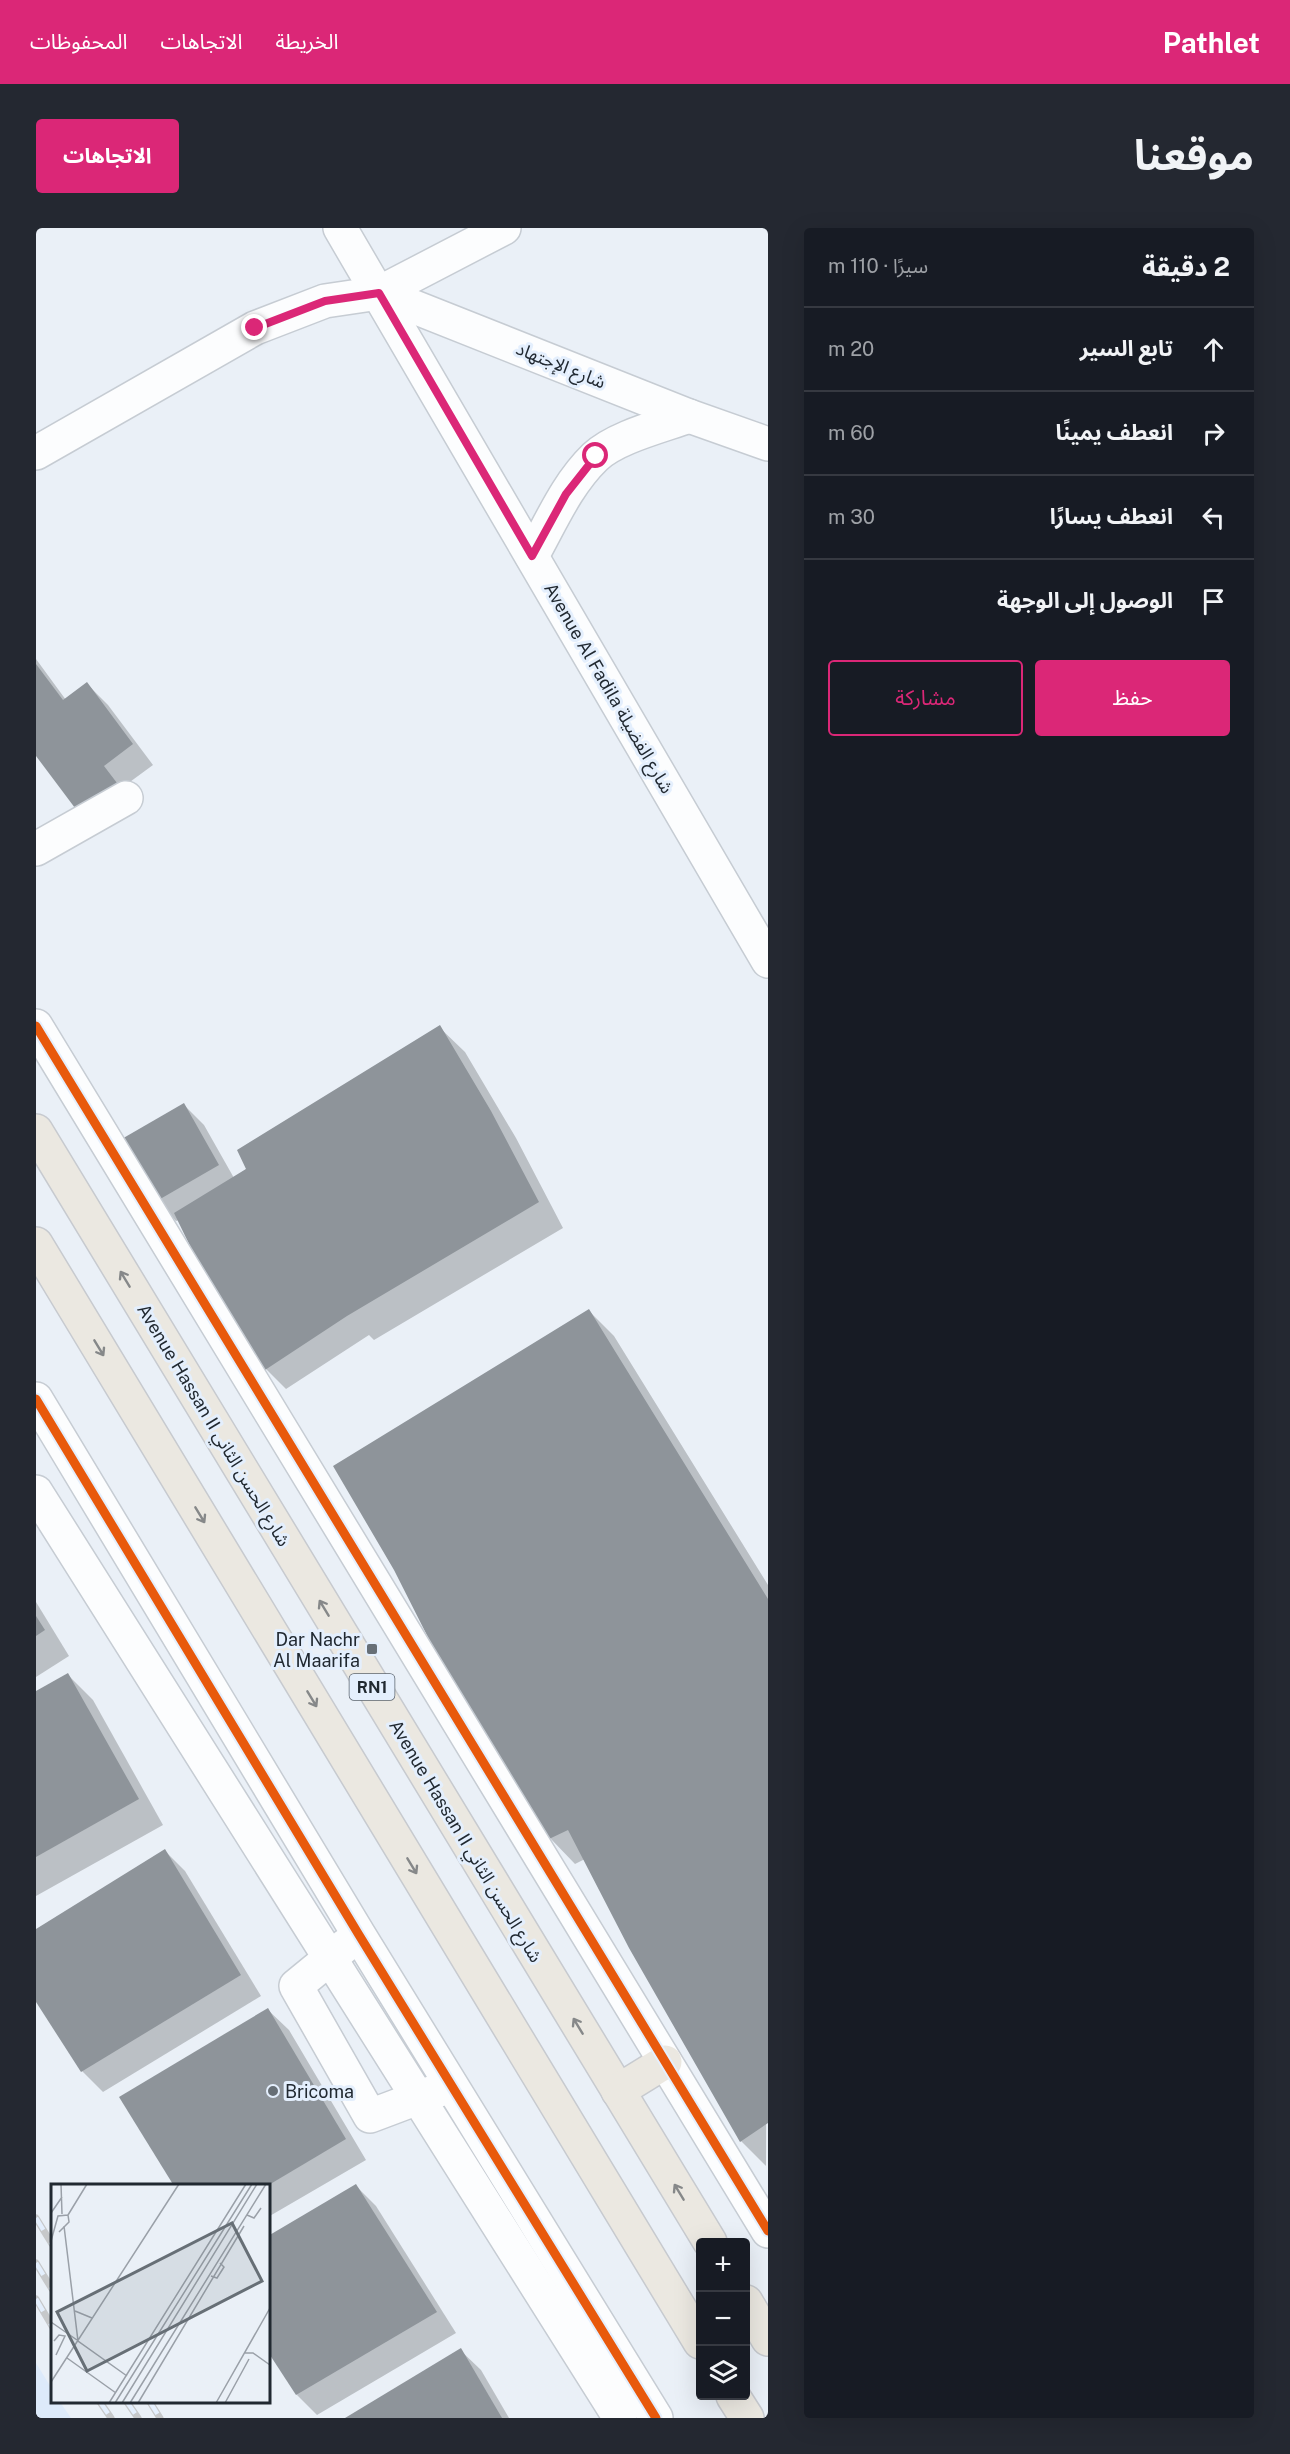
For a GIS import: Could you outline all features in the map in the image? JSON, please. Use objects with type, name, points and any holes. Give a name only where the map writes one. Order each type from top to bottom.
[{"type":"main road","name":"Avenue Hassan II شارع الحسن الثاني","points":[[36,1131],[708,2238]]},
{"type":"main road","points":[[36,1244],[696,2335]]},
{"type":"main road","points":[[618,2091],[665,2062]]},
{"type":"main road","points":[[750,2309],[768,2339]]},
{"type":"main road","points":[[736,2400],[747,2418]]},
{"type":"street","name":"Avenue Al Fadila شارع الفضيلة","points":[[340,228],[367,295],[532,556],[768,961]]},
{"type":"street","points":[[36,453],[255,328],[325,301],[367,295],[504,228]]},
{"type":"street","name":"شارع الإجتهاد","points":[[367,295],[768,444]]},
{"type":"street","points":[[532,556],[566,494],[596,456],[633,435],[689,416]]},
{"type":"street","points":[[36,849],[126,798]]},
{"type":"street","points":[[36,1026],[768,2231]]},
{"type":"street","points":[[36,1399],[359,1935],[656,2418]]},
{"type":"street","points":[[36,1492],[620,2418]]},
{"type":"street","points":[[359,1935],[296,1986],[370,2116],[452,2085]]},
{"type":"shaded area","points":[[36,2363],[51,2387],[51,2403],[61,2403],[71,2418],[36,2418]]},
{"type":"building","points":[[36,664],[63,700],[87,682],[133,744],[104,766],[117,783],[78,812],[36,756]]},
{"type":"building","points":[[440,1025],[491,1111],[539,1202],[347,1316],[265,1370],[208,1283],[174,1213],[246,1169],[237,1150]]},
{"type":"building","points":[[184,1103],[219,1165],[155,1202],[120,1140]]},
{"type":"building","points":[[589,1309],[768,1599],[768,2123],[740,2142],[629,1948],[568,1830],[549,1839],[443,1667],[394,1570],[333,1466]]},
{"type":"building","points":[[36,1616],[45,1630],[36,1636]]},
{"type":"building","points":[[68,1673],[139,1799],[36,1857],[36,1691]]},
{"type":"building","points":[[165,1849],[241,1975],[81,2072],[36,2002],[36,1929]]},
{"type":"building","points":[[268,2008],[346,2139],[270,2184],[173,2184],[119,2097]]},
{"type":"building","points":[[356,2184],[437,2312],[296,2395],[270,2355],[270,2235]]},
{"type":"building","points":[[461,2348],[502,2418],[345,2418]]},
{"type":"railway","points":[[36,2218],[51,2242]]},
{"type":"railway","points":[[36,2263],[51,2287]]},
{"type":"railway","points":[[36,2299],[51,2324]]},
{"type":"railway","points":[[101,2403],[111,2418]]},
{"type":"railway","points":[[128,2403],[138,2418]]},
{"type":"railway","points":[[151,2403],[160,2418]]},
{"type":"cycle path","points":[[36,1026],[768,2231]]},
{"type":"cycle path","points":[[36,1399],[359,1935],[656,2418]]},
{"type":"place","name":"Dar Nachr Al Maarifa","points":[[372,1649]]},
{"type":"place","name":"Bricoma","points":[[273,2091]]},
{"type":"route","points":[[255,328],[325,301],[379,293],[532,556],[566,494],[596,456]]}]
